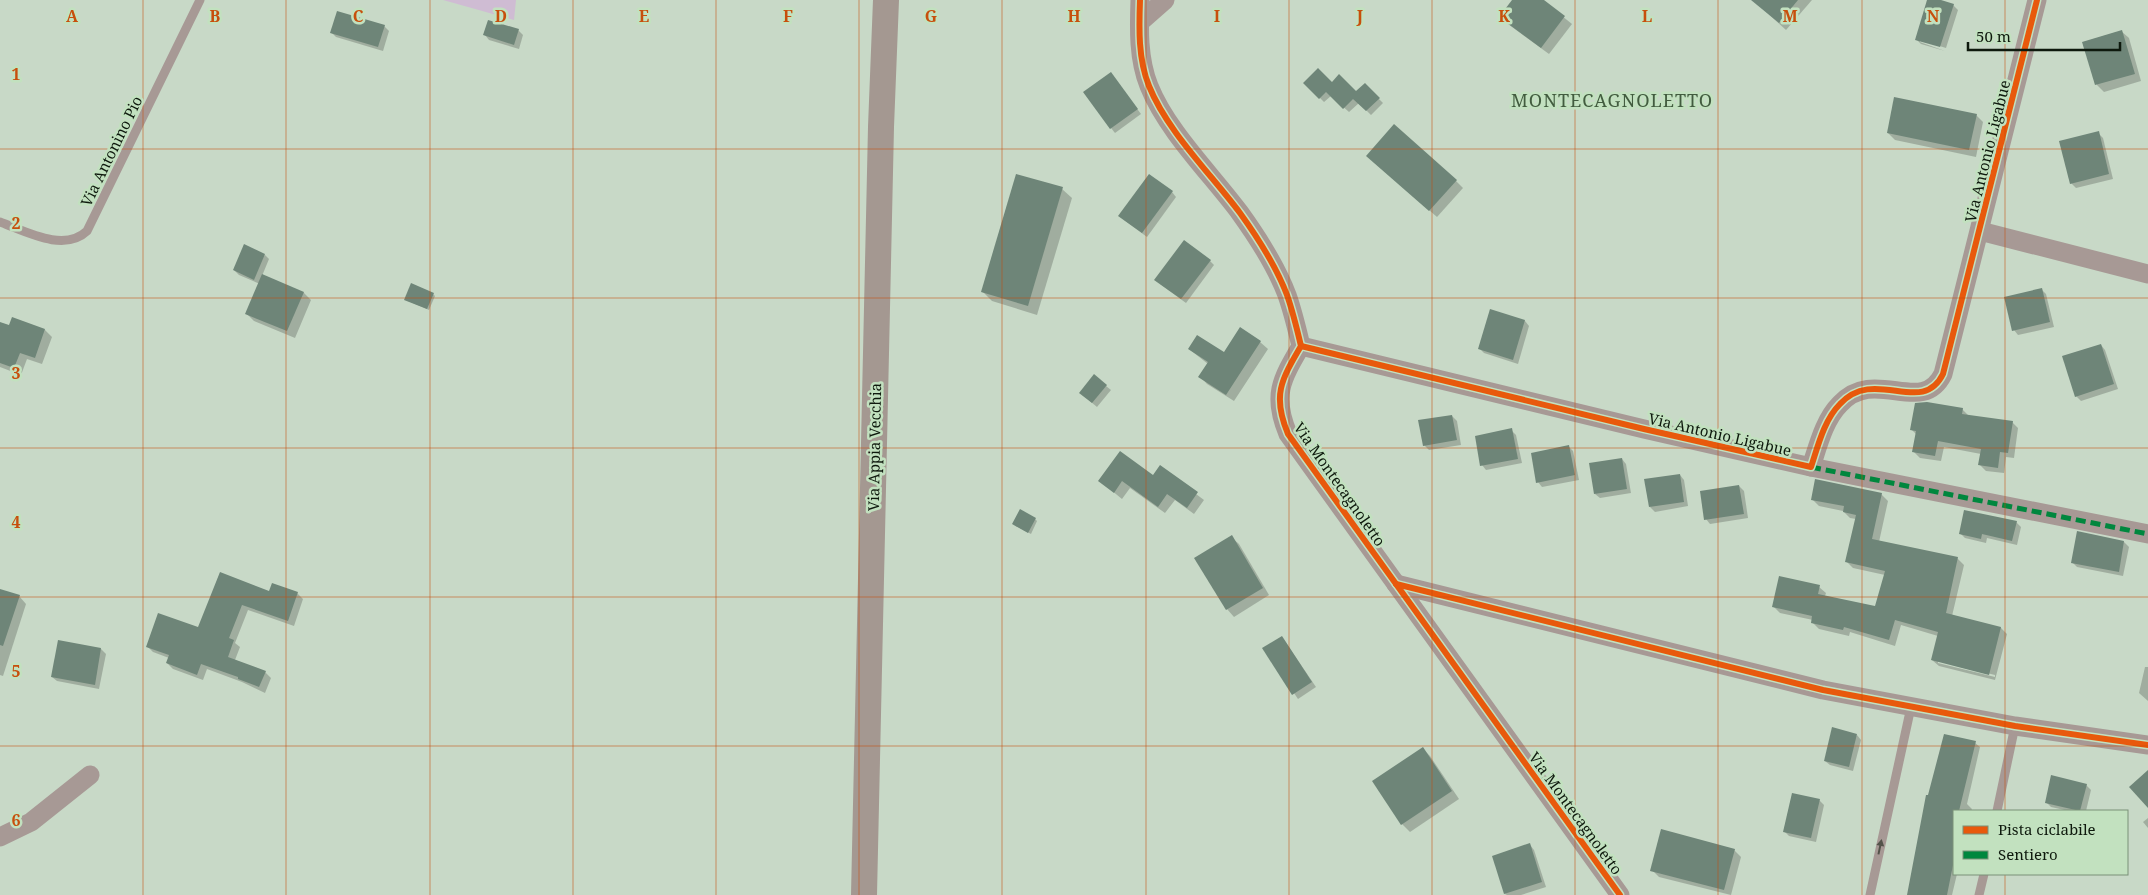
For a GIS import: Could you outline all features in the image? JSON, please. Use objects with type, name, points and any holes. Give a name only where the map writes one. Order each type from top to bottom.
[{"type":"main road","name":"Via Appia Vecchia","points":[[864,895],[881,127],[886,0]]},
{"type":"street","points":[[1140,0],[1141,51],[1146,75],[1157,103],[1186,146],[1236,209],[1260,243],[1287,296],[1301,346]]},
{"type":"street","points":[[1140,22],[1165,0]]},
{"type":"street","name":"Via Antonio Ligabue","points":[[1301,346],[1644,429],[1811,467],[1824,430],[1833,412],[1838,405],[1852,394],[1878,387],[1912,393],[1923,392],[1936,386],[1940,380],[1980,231],[2037,0]]},
{"type":"street","points":[[1980,231],[2148,274]]},
{"type":"street","name":"Via Montecagnoletto","points":[[1301,346],[1284,374],[1279,390],[1279,406],[1288,434],[1620,895]]},
{"type":"street","points":[[1811,467],[2148,534]]},
{"type":"street","points":[[1396,584],[1740,670],[1911,708],[2015,726],[2148,745]]},
{"type":"street","points":[[0,837],[31,822],[90,775]]},
{"type":"lane","name":"Via Antonino Pio","points":[[0,222],[54,240],[77,238],[87,231],[200,0]]},
{"type":"lane","points":[[1870,895],[1911,708]]},
{"type":"lane","points":[[1997,810],[2015,726]]},
{"type":"lane","points":[[1979,895],[1984,875]]},
{"type":"shaded area","points":[[443,0],[516,0],[514,20]]},
{"type":"building","points":[[1512,0],[1544,0],[1565,16],[1541,48],[1499,17]]},
{"type":"building","points":[[1751,0],[1798,0],[1779,23]]},
{"type":"building","points":[[1927,0],[1941,0],[1954,4],[1940,47],[1915,40]]},
{"type":"building","points":[[337,11],[385,25],[378,47],[330,33]]},
{"type":"building","points":[[488,20],[519,29],[514,45],[483,35]]},
{"type":"building","points":[[2122,30],[2135,74],[2095,85],[2082,42]]},
{"type":"building","points":[[1318,68],[1332,82],[1339,74],[1356,91],[1365,83],[1380,98],[1366,111],[1353,99],[1343,109],[1326,92],[1319,99],[1303,83]]},
{"type":"building","points":[[1111,72],[1138,109],[1110,129],[1083,92]]},
{"type":"building","points":[[1894,97],[1977,114],[1969,150],[1887,133]]},
{"type":"building","points":[[1394,124],[1457,180],[1429,211],[1366,156]]},
{"type":"building","points":[[2099,131],[2109,174],[2070,184],[2059,141]]},
{"type":"building","points":[[1016,174],[1063,187],[1028,306],[981,292]]},
{"type":"building","points":[[1149,174],[1173,191],[1142,233],[1118,216]]},
{"type":"building","points":[[1184,240],[1211,260],[1181,299],[1154,280]]},
{"type":"building","points":[[244,244],[265,254],[254,280],[233,270]]},
{"type":"building","points":[[262,274],[304,292],[287,331],[245,314]]},
{"type":"building","points":[[411,283],[434,293],[427,309],[404,300]]},
{"type":"building","points":[[2042,288],[2050,322],[2012,331],[2004,297]]},
{"type":"building","points":[[1490,309],[1525,320],[1513,360],[1478,349]]},
{"type":"building","points":[[12,317],[45,329],[35,358],[20,353],[14,368],[0,363],[0,322],[9,325]]},
{"type":"building","points":[[1240,327],[1261,341],[1226,395],[1198,377],[1208,362],[1188,349],[1197,335],[1224,352]]},
{"type":"building","points":[[2101,344],[2114,384],[2075,397],[2062,356]]},
{"type":"building","points":[[1094,374],[1107,385],[1092,403],[1079,393]]},
{"type":"building","points":[[1927,402],[1963,408],[1962,414],[2013,421],[2008,453],[2000,452],[1998,468],[1978,465],[1981,449],[1938,441],[1935,456],[1912,452],[1916,431],[1910,430],[1915,403]]},
{"type":"building","points":[[1452,415],[1457,440],[1423,446],[1418,420]]},
{"type":"building","points":[[1512,428],[1518,459],[1480,466],[1475,436]]},
{"type":"building","points":[[1569,445],[1575,475],[1536,483],[1531,453]]},
{"type":"building","points":[[1120,451],[1153,475],[1160,465],[1198,492],[1187,508],[1167,494],[1158,507],[1122,481],[1114,493],[1098,481]]},
{"type":"building","points":[[1622,458],[1627,489],[1594,494],[1589,463]]},
{"type":"building","points":[[1680,474],[1684,502],[1649,507],[1644,479]]},
{"type":"building","points":[[1815,479],[1882,493],[1872,539],[1958,557],[1946,613],[2001,627],[1989,675],[1931,660],[1938,632],[1895,620],[1889,640],[1844,627],[1843,630],[1811,623],[1812,616],[1772,607],[1779,576],[1820,585],[1818,594],[1875,606],[1885,571],[1845,562],[1856,515],[1843,512],[1844,506],[1811,500]]},
{"type":"building","points":[[1739,485],[1744,514],[1704,520],[1700,491]]},
{"type":"building","points":[[1020,509],[1036,518],[1028,533],[1012,524]]},
{"type":"building","points":[[1964,510],[2017,521],[2012,541],[1982,534],[1981,539],[1959,534]]},
{"type":"building","points":[[2077,531],[2124,541],[2119,572],[2071,563]]},
{"type":"building","points":[[1232,535],[1263,588],[1226,610],[1194,558]]},
{"type":"building","points":[[220,572],[269,591],[272,583],[298,592],[288,621],[242,605],[229,638],[234,640],[228,657],[266,671],[259,687],[238,679],[238,677],[201,664],[197,675],[166,663],[169,655],[146,647],[158,613],[198,627]]},
{"type":"building","points":[[0,589],[20,595],[3,646],[0,645]]},
{"type":"building","points":[[1282,636],[1312,682],[1292,695],[1262,648]]},
{"type":"building","points":[[58,640],[101,648],[95,685],[51,677]]},
{"type":"building","points":[[1832,727],[1857,734],[1849,767],[1824,761]]},
{"type":"building","points":[[1944,734],[1976,741],[1959,810],[1953,810],[1953,865],[1947,895],[1907,895],[1926,795],[1928,795]]},
{"type":"building","points":[[1423,747],[1452,791],[1401,825],[1372,781]]},
{"type":"building","points":[[2148,770],[2148,808],[2129,787]]},
{"type":"building","points":[[2051,775],[2087,784],[2080,810],[2045,803]]},
{"type":"building","points":[[1792,793],[1820,799],[1811,838],[1783,832]]},
{"type":"building","points":[[1661,829],[1735,849],[1724,890],[1650,871]]},
{"type":"building","points":[[1530,843],[1542,882],[1504,894],[1492,856]]},
{"type":"marked path","points":[[1811,467],[2148,534]]},
{"type":"cycle path","points":[[1140,0],[1141,54],[1145,76],[1157,103],[1178,136],[1229,198],[1253,232],[1272,263],[1287,295],[1301,346],[1288,369],[1281,388],[1280,409],[1288,434],[1620,895]]},
{"type":"cycle path","points":[[1301,346],[1644,429],[1811,467],[1822,434],[1834,410],[1854,394],[1868,389],[1923,391],[1934,386],[1943,374],[2037,0]]},
{"type":"cycle path","points":[[1396,584],[1823,690],[2015,726],[2148,745]]},
{"type":"district","name":"MONTECAGNOLETTO","points":[[1612,100]]}]
